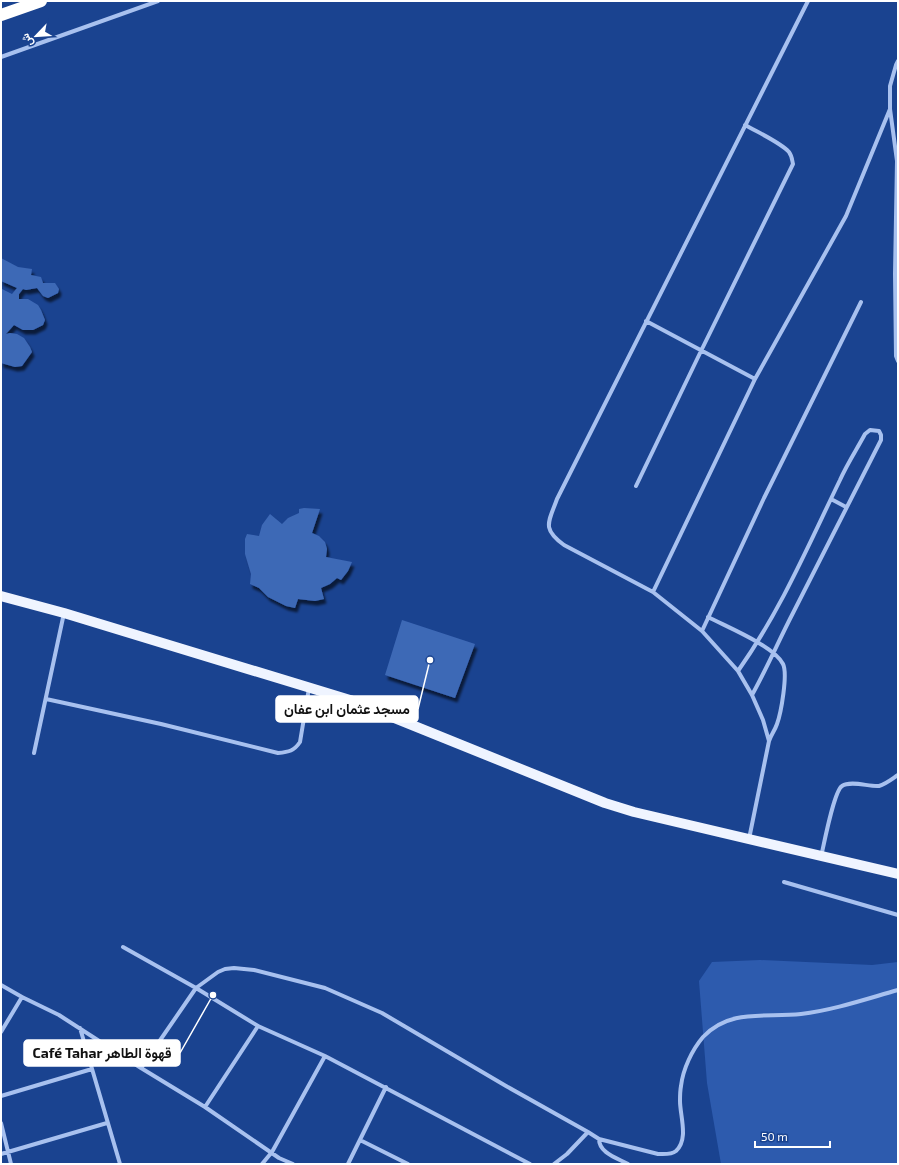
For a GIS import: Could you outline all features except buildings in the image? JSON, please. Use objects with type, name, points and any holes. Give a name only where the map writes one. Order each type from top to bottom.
[{"type":"highway","points":[[1,15],[41,1]]},
{"type":"main road","points":[[1,596],[64,612],[350,700],[605,803],[634,812],[898,874]]},
{"type":"street","points":[[1,57],[158,1]]},
{"type":"street","points":[[768,741],[763,720],[752,694],[738,671],[702,631],[653,592],[555,539],[550,532],[548,524],[557,499],[808,1]]},
{"type":"street","points":[[898,61],[890,86],[890,109],[897,161],[895,330],[896,356],[898,361]]},
{"type":"street","points":[[653,592],[755,379],[846,216],[890,109]]},
{"type":"street","points":[[636,486],[793,164],[792,158],[788,152],[771,139],[745,125]]},
{"type":"street","points":[[702,631],[764,498],[861,302]]},
{"type":"street","points":[[646,321],[755,379]]},
{"type":"street","points":[[738,671],[758,642],[777,609],[832,499],[840,479],[865,434],[870,430],[878,431],[881,435],[881,440],[752,694]]},
{"type":"street","points":[[832,499],[846,507]]},
{"type":"street","points":[[34,753],[64,612]]},
{"type":"street","points":[[708,617],[758,642],[773,653],[783,663],[785,673],[782,703],[777,723],[768,741],[749,839]]},
{"type":"street","points":[[46,699],[161,724],[278,753],[288,752],[296,748],[300,742],[309,688]]},
{"type":"street","points":[[821,857],[835,800],[840,788],[845,784],[880,786],[898,775]]},
{"type":"street","points":[[784,882],[898,916]]},
{"type":"street","points":[[123,947],[196,988],[258,1026],[325,1056],[530,1164]]},
{"type":"street","points":[[141,1068],[196,988],[218,972],[226,969],[234,968],[254,970],[325,988],[382,1013],[599,1139],[658,1154],[667,1154],[675,1152],[680,1146],[682,1139],[680,1101],[684,1070],[694,1050],[715,1026],[749,1015],[800,1014],[842,1006],[898,990]]},
{"type":"street","points":[[1,985],[59,1015],[204,1107],[279,1158],[293,1164]]},
{"type":"street","points":[[1,1032],[22,997]]},
{"type":"street","points":[[204,1107],[258,1026]]},
{"type":"street","points":[[80,1028],[120,1164]]},
{"type":"street","points":[[262,1164],[272,1152],[325,1056]]},
{"type":"street","points":[[1,1096],[92,1069]]},
{"type":"street","points":[[348,1164],[386,1087]]},
{"type":"street","points":[[1,1123],[11,1164]]},
{"type":"street","points":[[1,1154],[108,1123]]},
{"type":"street","points":[[554,1164],[567,1154],[588,1132]]},
{"type":"street","points":[[599,1139],[602,1150],[628,1164]]},
{"type":"street","points":[[360,1140],[408,1164]]},
{"type":"street","points":[[279,1158],[280,1164]]},
{"type":"shaded area","points":[[760,960],[872,965],[898,962],[898,1164],[721,1164],[707,1083],[699,981],[712,962]]},
{"type":"place","name":"مسجد عثمان ابن عفان","points":[[430,660]]},
{"type":"place","name":"Café Tahar قهوة الطاهر","points":[[213,995]]}]
